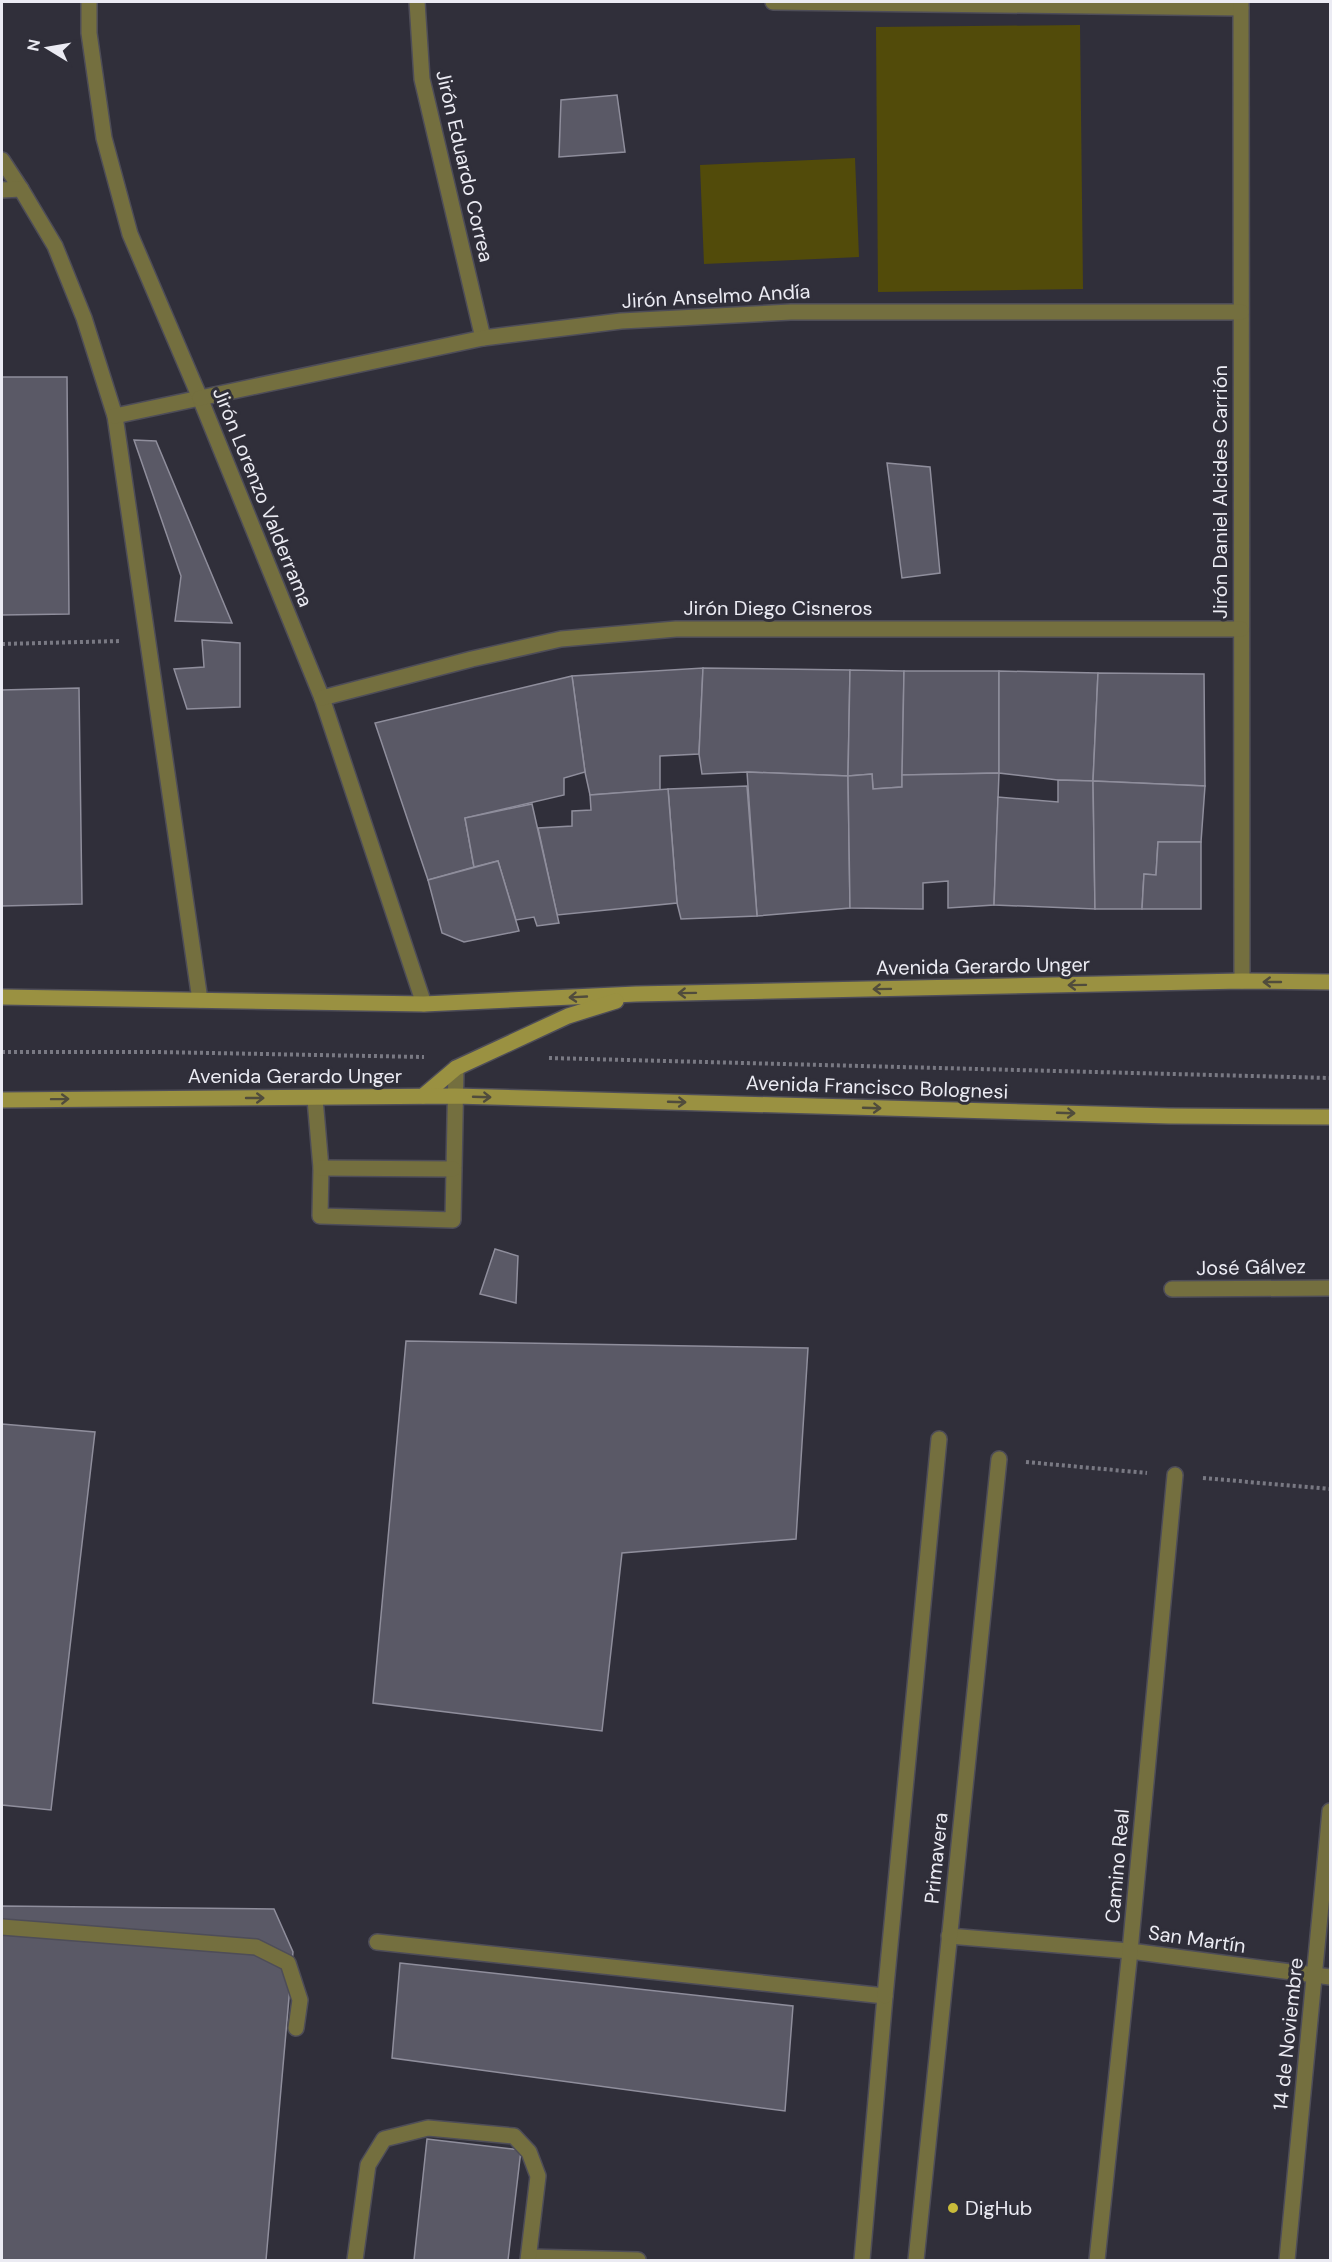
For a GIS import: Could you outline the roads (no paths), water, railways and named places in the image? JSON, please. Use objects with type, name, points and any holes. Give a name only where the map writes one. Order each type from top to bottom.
[{"type":"main road","name":"Avenida Gerardo Unger","points":[[2,997],[424,1004],[636,994],[1242,981],[1330,982]]},
{"type":"main road","name":"Avenida Gerardo Unger","points":[[2,1100],[423,1096],[456,1068],[568,1016],[636,994]]},
{"type":"main road","name":"Avenida Francisco Bolognesi","points":[[423,1096],[1168,1116],[1330,1117]]},
{"type":"street","name":"Jirón Lorenzo Valderrama","points":[[89,2],[89,33],[95,88],[114,181],[130,234],[322,698],[424,1004]]},
{"type":"street","name":"Jirón Eduardo Correa","points":[[417,2],[422,79],[483,338]]},
{"type":"street","points":[[773,2],[1241,5]]},
{"type":"street","name":"Jirón Daniel Alcides Carrión","points":[[1241,5],[1242,981]]},
{"type":"street","points":[[2,160],[55,246],[84,318],[115,416],[190,938],[201,1000]]},
{"type":"street","points":[[2,190],[21,189]]},
{"type":"street","name":"Jirón Anselmo Andía","points":[[115,416],[483,338],[621,321],[791,312],[1241,312]]},
{"type":"street","name":"Jirón Diego Cisneros","points":[[322,698],[472,659],[561,639],[676,629],[1241,629]]},
{"type":"street","points":[[315,1098],[321,1168],[320,1216],[453,1220],[456,1068]]},
{"type":"street","points":[[321,1168],[453,1169]]},
{"type":"street","name":"José Gálvez","points":[[1172,1289],[1330,1287]]},
{"type":"street","points":[[862,2260],[939,1439]]},
{"type":"street","name":"Primavera","points":[[916,2260],[999,1460]]},
{"type":"street","name":"Camino Real","points":[[1097,2260],[1130,1951],[1175,1475]]},
{"type":"street","name":"14 de Noviembre","points":[[1287,2260],[1330,1811]]},
{"type":"street","points":[[2,1927],[256,1947],[288,1963],[300,2000],[296,2028]]},
{"type":"street","name":"San Martín","points":[[949,1936],[1130,1951],[1330,1977]]},
{"type":"street","points":[[377,1942],[885,1996]]},
{"type":"street","points":[[356,2260],[368,2165],[384,2139],[428,2127],[514,2136],[529,2152],[538,2176],[529,2259],[638,2260]]},
{"type":"place","name":"DigHub","points":[[953,2208]]}]
